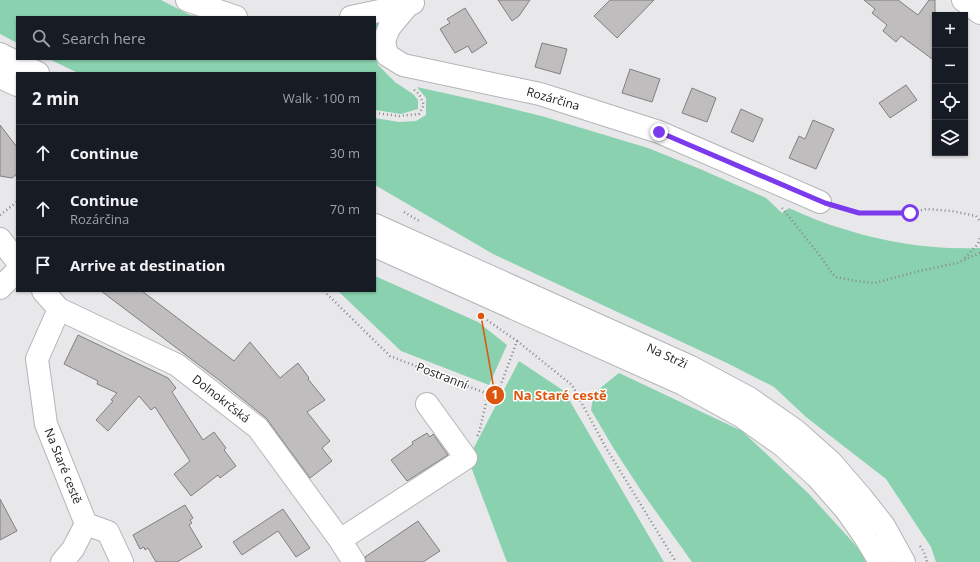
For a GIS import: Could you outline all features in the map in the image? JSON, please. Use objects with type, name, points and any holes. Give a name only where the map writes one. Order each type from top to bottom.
[{"type":"street","points":[[187,0],[233,16]]},
{"type":"street","points":[[963,0],[980,13]]},
{"type":"street","name":"Rozárčina","points":[[356,16],[414,3]]},
{"type":"street","name":"Rozárčina","points":[[414,3],[389,28],[384,41],[387,55],[403,65],[540,94],[659,132],[820,202]]},
{"type":"street","points":[[0,54],[36,72]]},
{"type":"street","points":[[0,77],[16,85]]},
{"type":"street","name":"Na Strži","points":[[376,225],[691,366],[749,398],[795,430],[831,462],[884,526],[904,562]]},
{"type":"street","points":[[0,239],[16,260]]},
{"type":"street","name":"Na Strži","points":[[376,246],[683,384],[741,416],[783,446],[817,477],[846,510],[880,562]]},
{"type":"street","points":[[0,288],[16,272]]},
{"type":"street","name":"Dolnokrčská","points":[[44,292],[59,309],[177,365],[258,428],[340,540],[354,562]]},
{"type":"street","name":"Na Staré cestě","points":[[59,309],[37,359],[46,424],[86,524]]},
{"type":"street","points":[[340,540],[466,458],[427,404]]},
{"type":"street","points":[[62,562],[73,549],[86,524],[108,532],[122,562]]},
{"type":"path","points":[[376,113],[399,116],[419,114],[424,105],[419,94],[408,85]]},
{"type":"path","points":[[820,202],[859,213],[910,213],[926,209],[952,211],[976,216],[980,221]]},
{"type":"path","points":[[0,215],[16,203]]},
{"type":"path","points":[[779,205],[835,276],[856,281],[875,282],[956,263],[980,253]]},
{"type":"path","points":[[964,260],[978,244],[980,238]]},
{"type":"path","name":"Postranní","points":[[325,292],[390,356],[488,394]]},
{"type":"path","points":[[486,319],[517,341],[572,385],[606,448],[676,562]]},
{"type":"path","points":[[466,458],[479,432],[488,394],[500,387],[517,341]]},
{"type":"green space","points":[[0,0],[161,0],[190,15],[198,16],[16,16],[16,42],[0,34]]},
{"type":"green space","points":[[385,16],[376,41],[376,18]]},
{"type":"green space","points":[[376,51],[378,65],[395,82],[413,94],[418,100],[418,109],[401,114],[376,110],[376,72],[76,72],[51,60],[376,60]]},
{"type":"green space","points":[[417,87],[545,117],[648,148],[766,198],[782,213],[789,208],[816,220],[837,227],[894,242],[928,247],[980,248],[980,562],[936,562],[931,547],[886,479],[806,417],[774,387],[729,364],[493,254],[376,186],[376,118],[399,122],[416,121],[426,115],[426,98]]},
{"type":"green space","points":[[376,276],[478,322],[507,345],[489,385],[401,351],[339,292],[376,292]]},
{"type":"green space","points":[[519,361],[564,391],[664,562],[507,562],[468,459]]},
{"type":"green space","points":[[619,373],[742,431],[808,493],[860,550],[866,562],[692,562],[642,492],[591,410],[594,393]]},
{"type":"building","points":[[498,0],[530,0],[519,16],[512,21]]},
{"type":"building","points":[[610,0],[654,0],[617,38],[594,16]]},
{"type":"building","points":[[864,0],[898,0],[918,15],[929,0],[935,0],[935,12],[932,12],[932,59],[901,36],[896,42],[883,31],[887,25],[872,13],[875,9]]},
{"type":"building","points":[[465,8],[487,43],[472,53],[468,46],[455,53],[440,29],[450,23],[447,19]]},
{"type":"building","points":[[542,43],[567,49],[560,74],[535,67]]},
{"type":"building","points":[[630,69],[660,79],[652,102],[622,93]]},
{"type":"building","points":[[906,85],[917,100],[890,118],[879,103]]},
{"type":"building","points":[[692,88],[716,98],[707,122],[682,113]]},
{"type":"building","points":[[741,109],[763,119],[753,142],[731,132]]},
{"type":"building","points":[[813,120],[834,129],[816,169],[789,158],[799,136],[805,139]]},
{"type":"building","points":[[0,125],[16,146],[16,175],[12,178],[0,176]]},
{"type":"building","points":[[102,292],[143,292],[234,361],[250,342],[280,378],[298,363],[309,378],[308,379],[325,400],[307,412],[330,441],[322,448],[332,461],[310,478],[266,418],[219,380]]},
{"type":"building","points":[[78,335],[168,378],[176,388],[172,392],[203,440],[214,432],[226,448],[224,450],[236,466],[220,478],[218,475],[191,496],[174,474],[190,461],[155,407],[151,410],[139,396],[108,431],[96,420],[113,401],[111,400],[117,393],[97,384],[98,381],[64,364]]},
{"type":"building","points":[[427,433],[430,437],[433,434],[448,455],[407,481],[391,460],[413,444],[412,442]]},
{"type":"building","points":[[0,499],[17,531],[0,540]]},
{"type":"building","points":[[185,505],[193,518],[190,520],[192,523],[189,525],[202,547],[177,562],[156,562],[148,548],[145,550],[144,547],[140,549],[133,535]]},
{"type":"building","points":[[283,509],[310,548],[296,557],[278,531],[242,555],[233,542]]},
{"type":"building","points":[[418,521],[440,551],[423,562],[366,562],[365,557]]},
{"type":"place","name":"Na Staré cestě","points":[[481,316]]},
{"type":"route","points":[[659,132],[820,202],[859,213],[910,213]]}]
